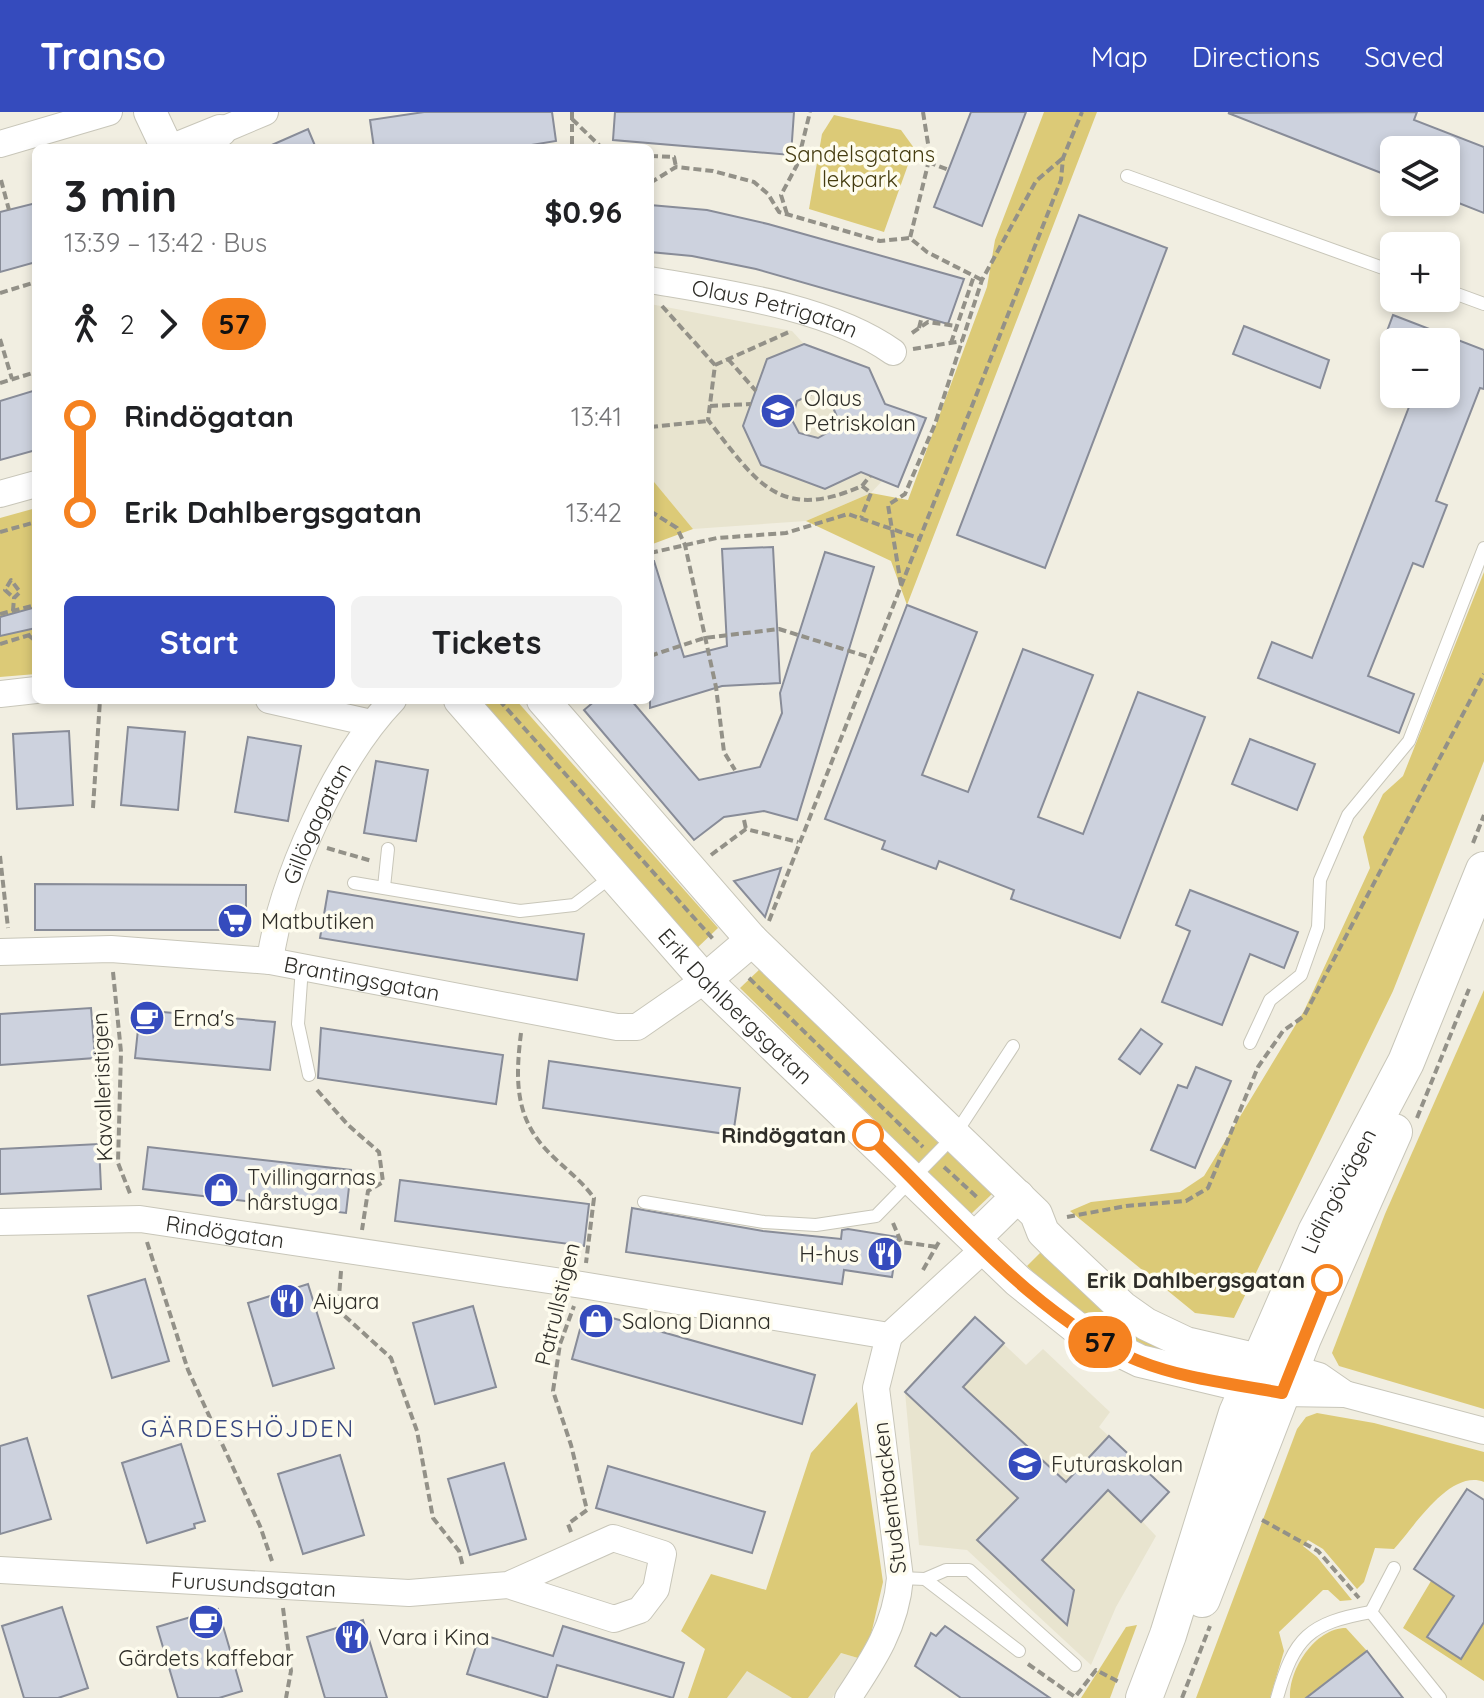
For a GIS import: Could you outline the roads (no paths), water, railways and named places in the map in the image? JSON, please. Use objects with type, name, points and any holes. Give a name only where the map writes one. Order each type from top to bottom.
[{"type":"main road","name":"Lidingövägen","points":[[1165,1698],[1316,1232],[1406,1062],[1484,870]]},
{"type":"main road","name":"Lidingövägen","points":[[1135,1692],[1270,1377],[1348,1229],[1419,1078],[1484,917]]},
{"type":"street","points":[[0,144],[109,112]]},
{"type":"street","points":[[150,112],[165,144]]},
{"type":"street","points":[[187,144],[265,112]]},
{"type":"street","name":"Olaus Petrigatan","points":[[655,292],[766,303],[865,332],[893,352]]},
{"type":"street","points":[[0,494],[32,485]]},
{"type":"street","points":[[0,694],[32,690]]},
{"type":"street","points":[[287,704],[371,723]]},
{"type":"street","name":"Gillögagatan","points":[[270,961],[274,931],[314,822],[371,723],[389,704]]},
{"type":"street","name":"Erik Dahlbergsgatan","points":[[463,704],[705,980],[934,1157],[996,1234]]},
{"type":"street","name":"Erik Dahlbergsgatan","points":[[546,704],[741,950],[934,1157],[1055,1312],[1110,1347],[1164,1369],[1270,1377]]},
{"type":"street","name":"Brantingsgatan","points":[[0,952],[111,949],[270,961],[524,1011],[637,1027],[705,980]]},
{"type":"street","points":[[705,980],[741,950]]},
{"type":"street","name":"Erik Dahlbergsgatan","points":[[996,1234],[1036,1214],[1043,1232],[1098,1286],[1146,1324],[1270,1377]]},
{"type":"street","name":"Rindögatan","points":[[0,1222],[140,1219],[354,1241],[582,1285],[889,1336]]},
{"type":"street","points":[[889,1336],[996,1234],[1043,1232]]},
{"type":"street","name":"Studentbacken","points":[[848,1698],[890,1628],[913,1578],[876,1388],[889,1336]]},
{"type":"street","points":[[1270,1377],[1484,1431]]},
{"type":"street","name":"Furusundsgatan","points":[[0,1570],[409,1593],[508,1585],[613,1538],[663,1554],[656,1589],[640,1610],[614,1619],[508,1585]]},
{"type":"lane","points":[[1127,176],[1380,267]]},
{"type":"lane","points":[[1460,295],[1484,304]]},
{"type":"lane","points":[[1250,1043],[1270,1000],[1301,975],[1318,927],[1320,880],[1348,815],[1409,741],[1484,548]]},
{"type":"lane","points":[[384,887],[388,849]]},
{"type":"lane","points":[[354,883],[520,911],[574,905],[613,875]]},
{"type":"lane","points":[[302,967],[298,1024],[309,1075]]},
{"type":"lane","points":[[644,1202],[764,1222],[816,1225],[876,1216],[934,1157],[1013,1046]]},
{"type":"lane","points":[[1371,1612],[1394,1568]]},
{"type":"lane","points":[[913,1578],[946,1570],[969,1570],[1075,1665]]},
{"type":"lane","points":[[913,1578],[1019,1651]]},
{"type":"lane","points":[[1277,1698],[1296,1644],[1316,1627],[1337,1618],[1371,1612]]},
{"type":"lane","points":[[1371,1612],[1440,1698]]},
{"type":"place","name":"Olaus Petriskolan","points":[[778,411]]},
{"type":"place","name":"Matbutiken","points":[[235,921]]},
{"type":"place","name":"Erna's","points":[[147,1018]]},
{"type":"place","name":"Rindögatan","points":[[868,1135]]},
{"type":"place","name":"Tvillingarnas hårstuga","points":[[221,1190]]},
{"type":"place","name":"H-hus","points":[[885,1254]]},
{"type":"place","name":"Erik Dahlbergsgatan","points":[[1327,1280]]},
{"type":"place","name":"Aiyara","points":[[287,1301]]},
{"type":"place","name":"Salong Dianna","points":[[596,1321]]},
{"type":"place","name":"Futuraskolan","points":[[1025,1464]]},
{"type":"place","name":"Gärdets kaffebar","points":[[206,1622]]},
{"type":"place","name":"Vara i Kina","points":[[352,1637]]},
{"type":"district","name":"GÄRDESHÖJDEN","points":[[248,1429]]},
{"type":"park label","name":"Sandelsgatans lekpark","points":[[860,166]]}]
